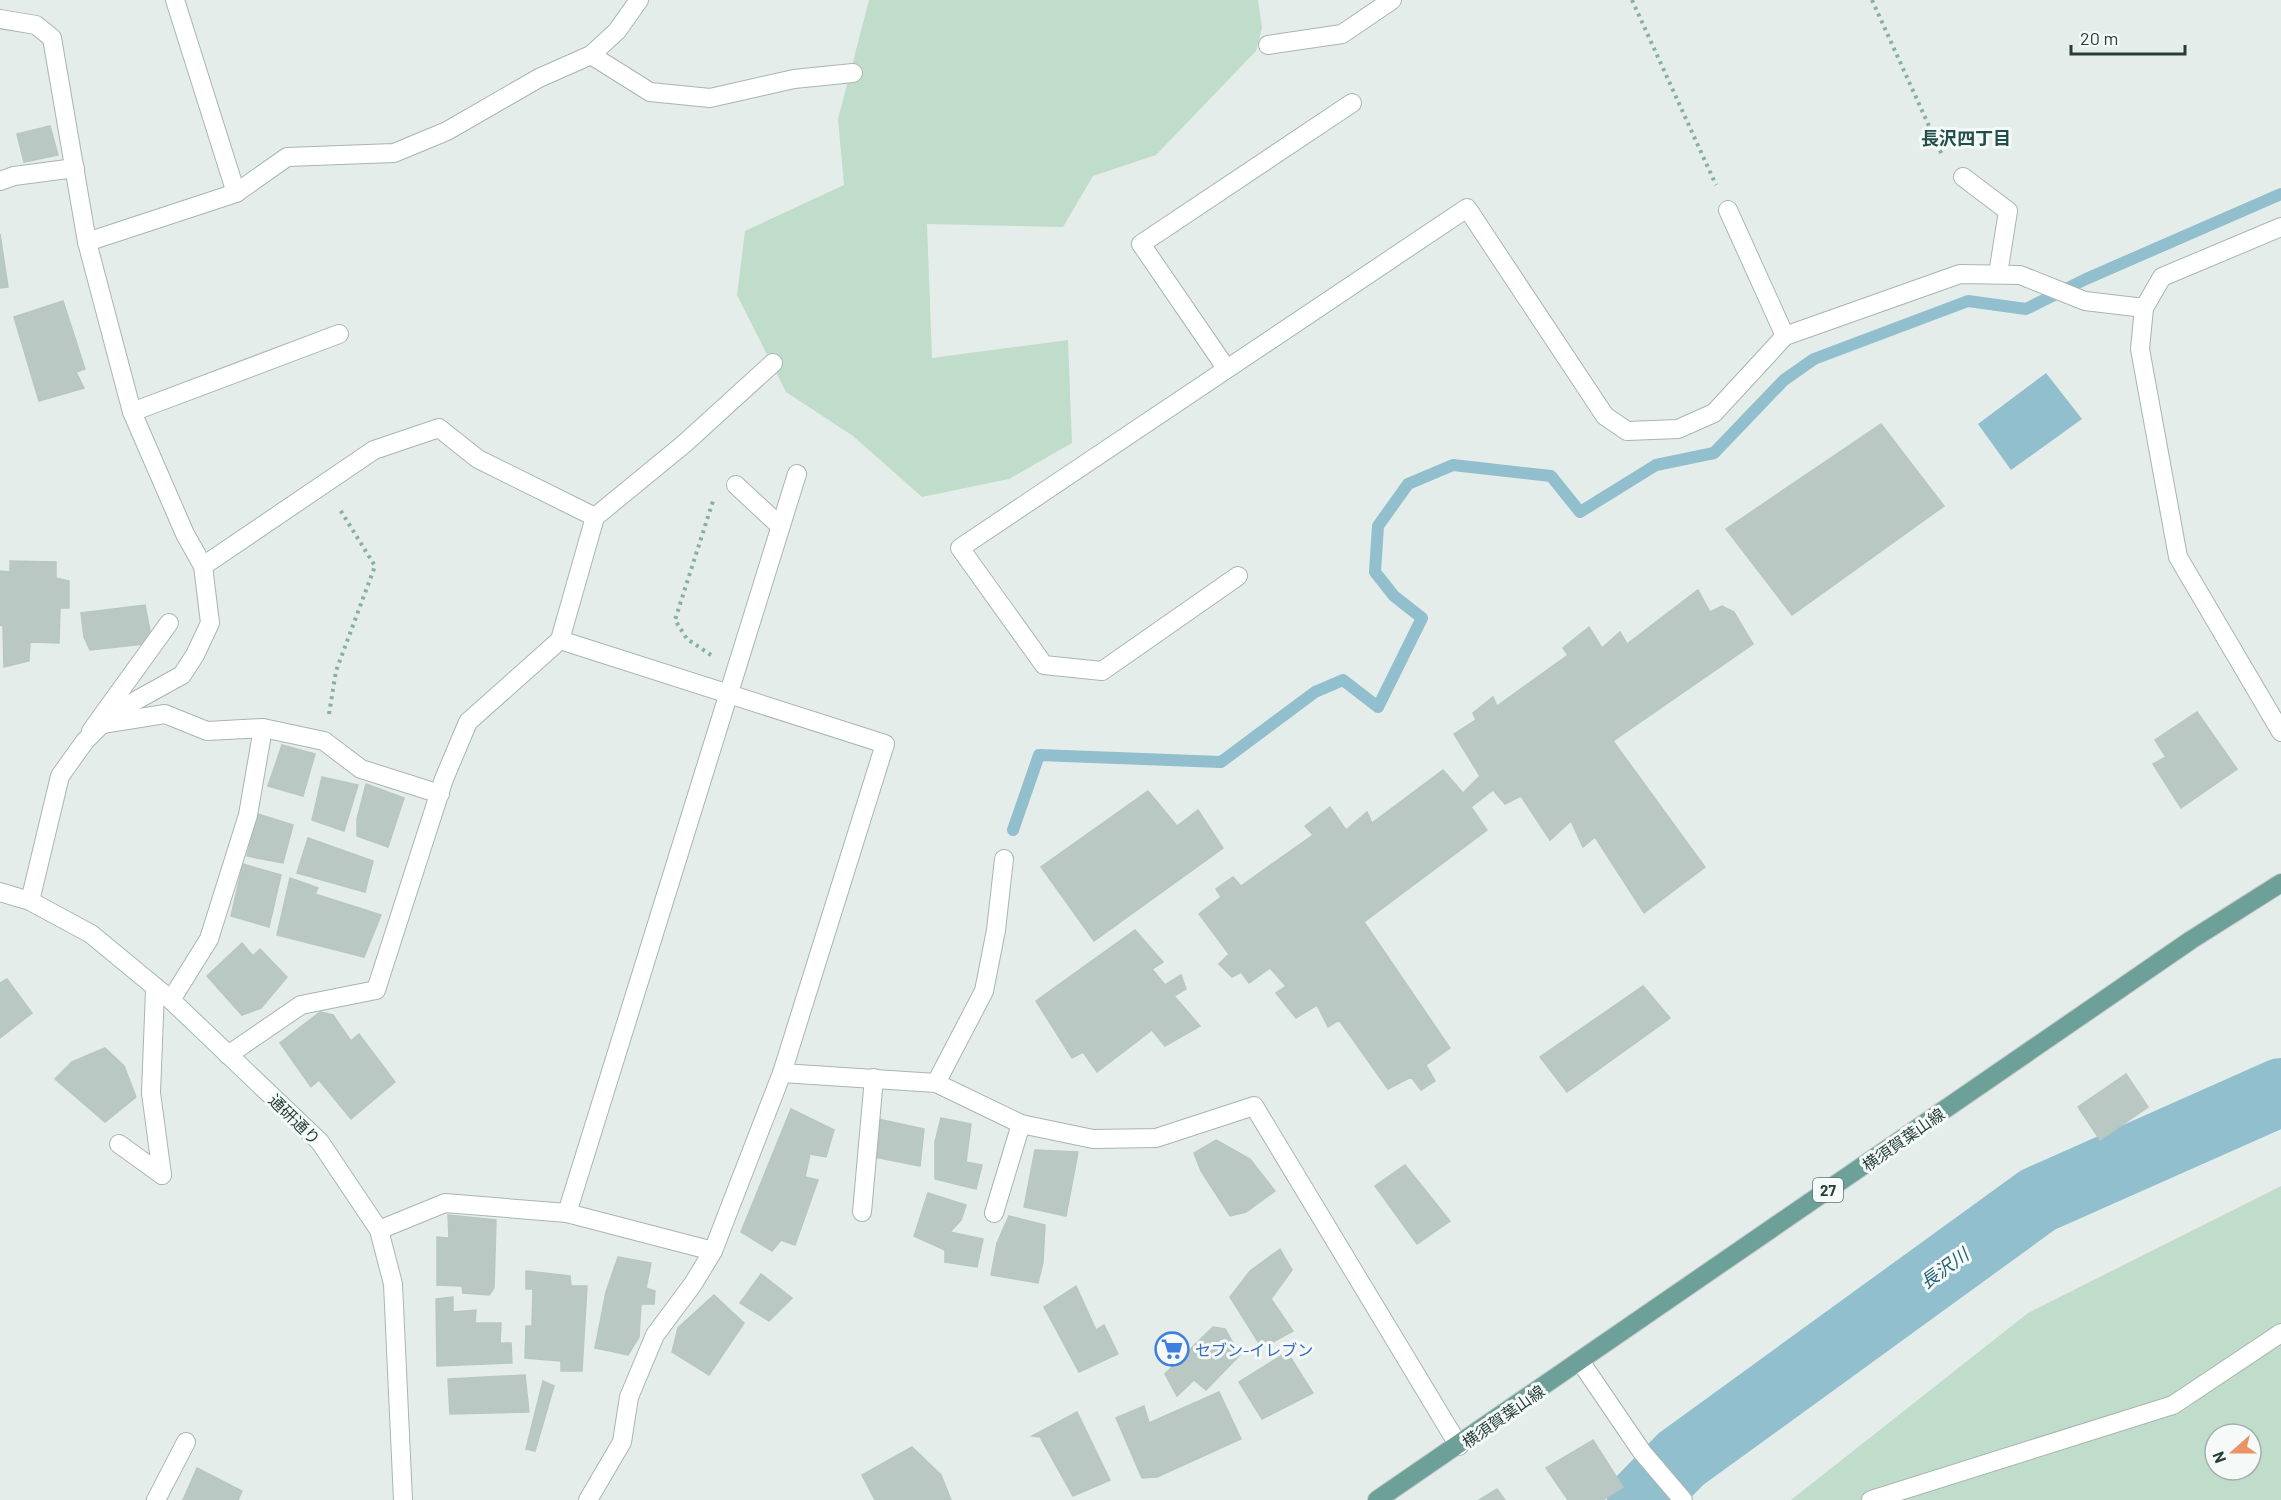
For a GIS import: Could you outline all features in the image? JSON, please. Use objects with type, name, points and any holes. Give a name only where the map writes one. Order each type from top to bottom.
[{"type":"main road","name":"横須賀葉山線","points":[[1377,1500],[1459,1446],[2172,954],[2281,883]]},
{"type":"street","points":[[175,0],[236,193]]},
{"type":"street","points":[[87,242],[236,193],[288,157],[394,153],[447,131],[539,78],[591,55],[617,31],[639,0]]},
{"type":"street","points":[[1268,45],[1342,34],[1392,0]]},
{"type":"street","points":[[0,19],[36,25],[52,38],[87,242],[132,412],[185,534],[203,566],[210,623],[195,655],[182,675],[126,706],[102,724],[85,741]]},
{"type":"street","points":[[591,55],[650,92],[710,98],[794,79],[853,73]]},
{"type":"street","points":[[1226,368],[1141,244],[1352,103]]},
{"type":"street","points":[[0,181],[75,168]]},
{"type":"street","points":[[1963,177],[2008,211],[1998,274]]},
{"type":"street","points":[[1238,576],[1102,671],[1079,669],[1044,665],[960,549],[1467,208],[1605,416],[1627,431],[1678,429],[1714,413],[1785,336],[1960,274],[2020,275],[2085,301],[2144,308]]},
{"type":"street","points":[[1728,210],[1785,336]]},
{"type":"street","points":[[2281,227],[2163,276],[2144,308],[2140,349],[2178,557],[2276,710],[2281,732]]},
{"type":"street","points":[[132,412],[339,334]]},
{"type":"street","points":[[228,1055],[301,1005],[376,990],[444,779],[468,722],[560,640],[595,517],[684,444],[773,363]]},
{"type":"street","points":[[203,566],[374,450],[439,428],[478,459],[595,517]]},
{"type":"street","points":[[567,1213],[727,692],[797,474]]},
{"type":"street","points":[[736,485],[780,526]]},
{"type":"street","points":[[30,901],[60,776],[106,708],[169,623]]},
{"type":"street","points":[[560,640],[885,744],[782,1073],[713,1251],[693,1284],[655,1335],[628,1397],[622,1442],[588,1500]]},
{"type":"street","points":[[102,724],[165,714],[207,731],[263,728],[324,741],[361,769],[440,794]]},
{"type":"street","points":[[171,1000],[209,939],[248,815],[263,728]]},
{"type":"street","points":[[936,1083],[984,991],[996,930],[1004,859]]},
{"type":"street","name":"通研通り","points":[[0,892],[30,901],[92,934],[155,990],[171,1000],[320,1142],[379,1230],[393,1284],[403,1500]]},
{"type":"street","points":[[119,1144],[162,1175],[151,1093],[155,990]]},
{"type":"street","points":[[782,1073],[936,1083],[1021,1124],[1093,1139],[1156,1138],[1254,1106],[1459,1446]]},
{"type":"street","points":[[862,1212],[874,1078]]},
{"type":"street","points":[[994,1213],[1021,1124]]},
{"type":"street","points":[[379,1230],[445,1203],[567,1213],[713,1251]]},
{"type":"street","points":[[1871,1500],[2173,1405],[2281,1333]]},
{"type":"street","points":[[1580,1361],[1642,1452],[1683,1500]]},
{"type":"street","points":[[156,1500],[186,1442]]},
{"type":"path","points":[[1632,0],[1728,210]]},
{"type":"path","points":[[1872,0],[1944,158],[1963,177]]},
{"type":"path","points":[[324,741],[336,671],[375,566],[325,484]]},
{"type":"path","points":[[713,500],[675,620],[687,639],[734,670]]},
{"type":"green space","points":[[869,0],[1258,0],[1262,28],[1256,51],[1156,155],[1093,176],[1063,227],[927,224],[932,358],[1068,340],[1072,443],[1009,479],[922,497],[853,436],[786,392],[737,295],[745,231],[844,185],[838,119]]},
{"type":"green space","points":[[2281,1186],[2281,1500],[1791,1500],[2028,1313]]},
{"type":"water","points":[[2046,373],[2082,419],[2011,470],[1978,424]]},
{"type":"building","points":[[50,126],[58,155],[24,162],[17,134]]},
{"type":"building","points":[[0,234],[8,287],[0,288]]},
{"type":"building","points":[[63,301],[85,369],[76,372],[84,388],[39,401],[14,317]]},
{"type":"building","points":[[1881,424],[1944,506],[1792,615],[1726,529]]},
{"type":"building","points":[[10,561],[56,562],[56,578],[69,581],[69,608],[60,608],[59,643],[30,642],[29,661],[4,667],[3,626],[0,625],[0,571],[10,572]]},
{"type":"building","points":[[1698,590],[1710,612],[1722,606],[1734,612],[1753,644],[1613,741],[1705,867],[1644,913],[1595,837],[1583,847],[1571,821],[1550,840],[1521,796],[1505,804],[1493,790],[1471,807],[1487,830],[1364,922],[1450,1048],[1426,1065],[1435,1081],[1421,1090],[1411,1077],[1388,1089],[1339,1020],[1328,1027],[1317,1005],[1296,1018],[1276,993],[1286,986],[1270,968],[1249,983],[1241,972],[1232,977],[1219,964],[1229,954],[1199,914],[1221,897],[1216,889],[1233,877],[1241,886],[1313,835],[1305,826],[1330,807],[1346,830],[1367,812],[1372,823],[1443,770],[1463,793],[1480,776],[1454,734],[1476,720],[1473,713],[1493,697],[1497,706],[1568,655],[1563,648],[1589,627],[1602,648],[1620,632],[1627,644]]},
{"type":"building","points":[[145,605],[150,631],[144,644],[90,650],[84,637],[81,613]]},
{"type":"building","points":[[2197,712],[2237,769],[2181,808],[2153,764],[2166,757],[2155,740]]},
{"type":"building","points":[[282,745],[315,754],[303,796],[268,786]]},
{"type":"building","points":[[322,777],[358,785],[344,831],[312,820]]},
{"type":"building","points":[[366,784],[404,798],[388,847],[357,836],[357,819]]},
{"type":"building","points":[[1148,791],[1177,826],[1198,810],[1223,848],[1094,941],[1041,867]]},
{"type":"building","points":[[258,814],[293,825],[283,863],[247,856]]},
{"type":"building","points":[[308,838],[373,861],[365,892],[297,873]]},
{"type":"building","points":[[243,864],[281,875],[269,927],[231,916]]},
{"type":"building","points":[[290,878],[318,888],[315,894],[381,915],[364,957],[277,935]]},
{"type":"building","points":[[1135,930],[1163,962],[1152,969],[1165,985],[1181,975],[1186,989],[1174,996],[1200,1026],[1165,1046],[1152,1030],[1097,1072],[1083,1052],[1072,1058],[1036,1001]]},
{"type":"building","points":[[242,943],[253,956],[260,949],[287,977],[261,1008],[242,1015],[207,976]]},
{"type":"building","points":[[7,979],[32,1013],[0,1038],[0,983]]},
{"type":"building","points":[[1643,986],[1670,1018],[1567,1092],[1540,1057]]},
{"type":"building","points":[[320,1012],[333,1015],[351,1041],[359,1034],[395,1082],[351,1119],[319,1080],[311,1087],[280,1043]]},
{"type":"building","points":[[105,1048],[124,1066],[136,1097],[105,1122],[55,1079],[72,1062]]},
{"type":"building","points":[[2126,1074],[2148,1107],[2100,1140],[2078,1107]]},
{"type":"building","points":[[791,1109],[834,1130],[826,1157],[810,1154],[805,1177],[818,1180],[795,1245],[781,1240],[772,1251],[741,1232]]},
{"type":"building","points":[[941,1118],[971,1124],[966,1162],[982,1165],[976,1189],[935,1179],[935,1142]]},
{"type":"building","points":[[878,1119],[924,1129],[920,1166],[874,1157]]},
{"type":"building","points":[[1216,1140],[1250,1159],[1275,1191],[1246,1212],[1230,1216],[1201,1171],[1194,1153]]},
{"type":"building","points":[[1035,1150],[1078,1152],[1066,1216],[1024,1207]]},
{"type":"building","points":[[1405,1165],[1450,1221],[1417,1244],[1375,1186]]},
{"type":"building","points":[[928,1193],[966,1205],[961,1220],[950,1232],[983,1239],[977,1267],[945,1262],[945,1250],[914,1236]]},
{"type":"building","points":[[448,1215],[496,1220],[494,1288],[489,1295],[463,1293],[462,1286],[437,1285],[437,1237],[449,1238]]},
{"type":"building","points":[[1009,1216],[1045,1225],[1043,1262],[1038,1283],[991,1275],[997,1243]]},
{"type":"building","points":[[1280,1249],[1292,1270],[1271,1299],[1293,1331],[1262,1348],[1230,1297],[1250,1271]]},
{"type":"building","points":[[618,1257],[651,1263],[646,1288],[655,1291],[654,1304],[641,1304],[639,1337],[628,1355],[595,1348],[606,1292]]},
{"type":"building","points":[[526,1271],[570,1276],[571,1286],[587,1286],[582,1371],[561,1371],[561,1361],[525,1358],[526,1326],[532,1326],[533,1289],[526,1289]]},
{"type":"building","points":[[761,1274],[792,1298],[769,1321],[740,1303]]},
{"type":"building","points":[[1076,1286],[1096,1330],[1104,1325],[1118,1354],[1079,1372],[1044,1307]]},
{"type":"building","points":[[714,1295],[744,1323],[709,1375],[672,1352],[678,1328]]},
{"type":"building","points":[[453,1297],[453,1312],[476,1310],[475,1323],[501,1323],[500,1343],[511,1343],[512,1363],[437,1366],[436,1299]]},
{"type":"building","points":[[1213,1327],[1225,1329],[1240,1355],[1206,1390],[1194,1380],[1177,1396],[1165,1374]]},
{"type":"building","points":[[1287,1352],[1313,1393],[1262,1419],[1239,1382]]},
{"type":"building","points":[[525,1375],[529,1412],[450,1414],[448,1379]]},
{"type":"building","points":[[543,1381],[554,1386],[535,1451],[526,1449]]},
{"type":"building","points":[[1219,1392],[1241,1439],[1157,1477],[1142,1478],[1116,1418],[1144,1406],[1149,1423]]},
{"type":"building","points":[[1077,1412],[1110,1480],[1073,1496],[1040,1437],[1032,1436]]},
{"type":"building","points":[[1593,1440],[1623,1487],[1603,1500],[1568,1500],[1546,1468]]},
{"type":"building","points":[[912,1447],[941,1475],[951,1500],[875,1500],[862,1475]]},
{"type":"building","points":[[197,1468],[242,1491],[238,1500],[183,1500]]},
{"type":"building","points":[[1497,1489],[1505,1500],[1479,1500]]},
{"type":"waterway","points":[[1013,830],[1039,755],[1221,762],[1315,692],[1343,680],[1378,707],[1422,618],[1394,596],[1375,572],[1378,526],[1408,484],[1453,465],[1551,476],[1580,512],[1656,465],[1714,453],[1784,380],[1814,359],[1968,301],[2026,309],[2086,279],[2281,194]]},
{"type":"waterway","name":"長沢川","points":[[1641,1500],[1681,1459],[2038,1200],[2281,1092]]},
{"type":"place","name":"セブン-イレブン","points":[[1172,1349]]},
{"type":"district","name":"長沢四丁目","points":[[1966,138]]}]
